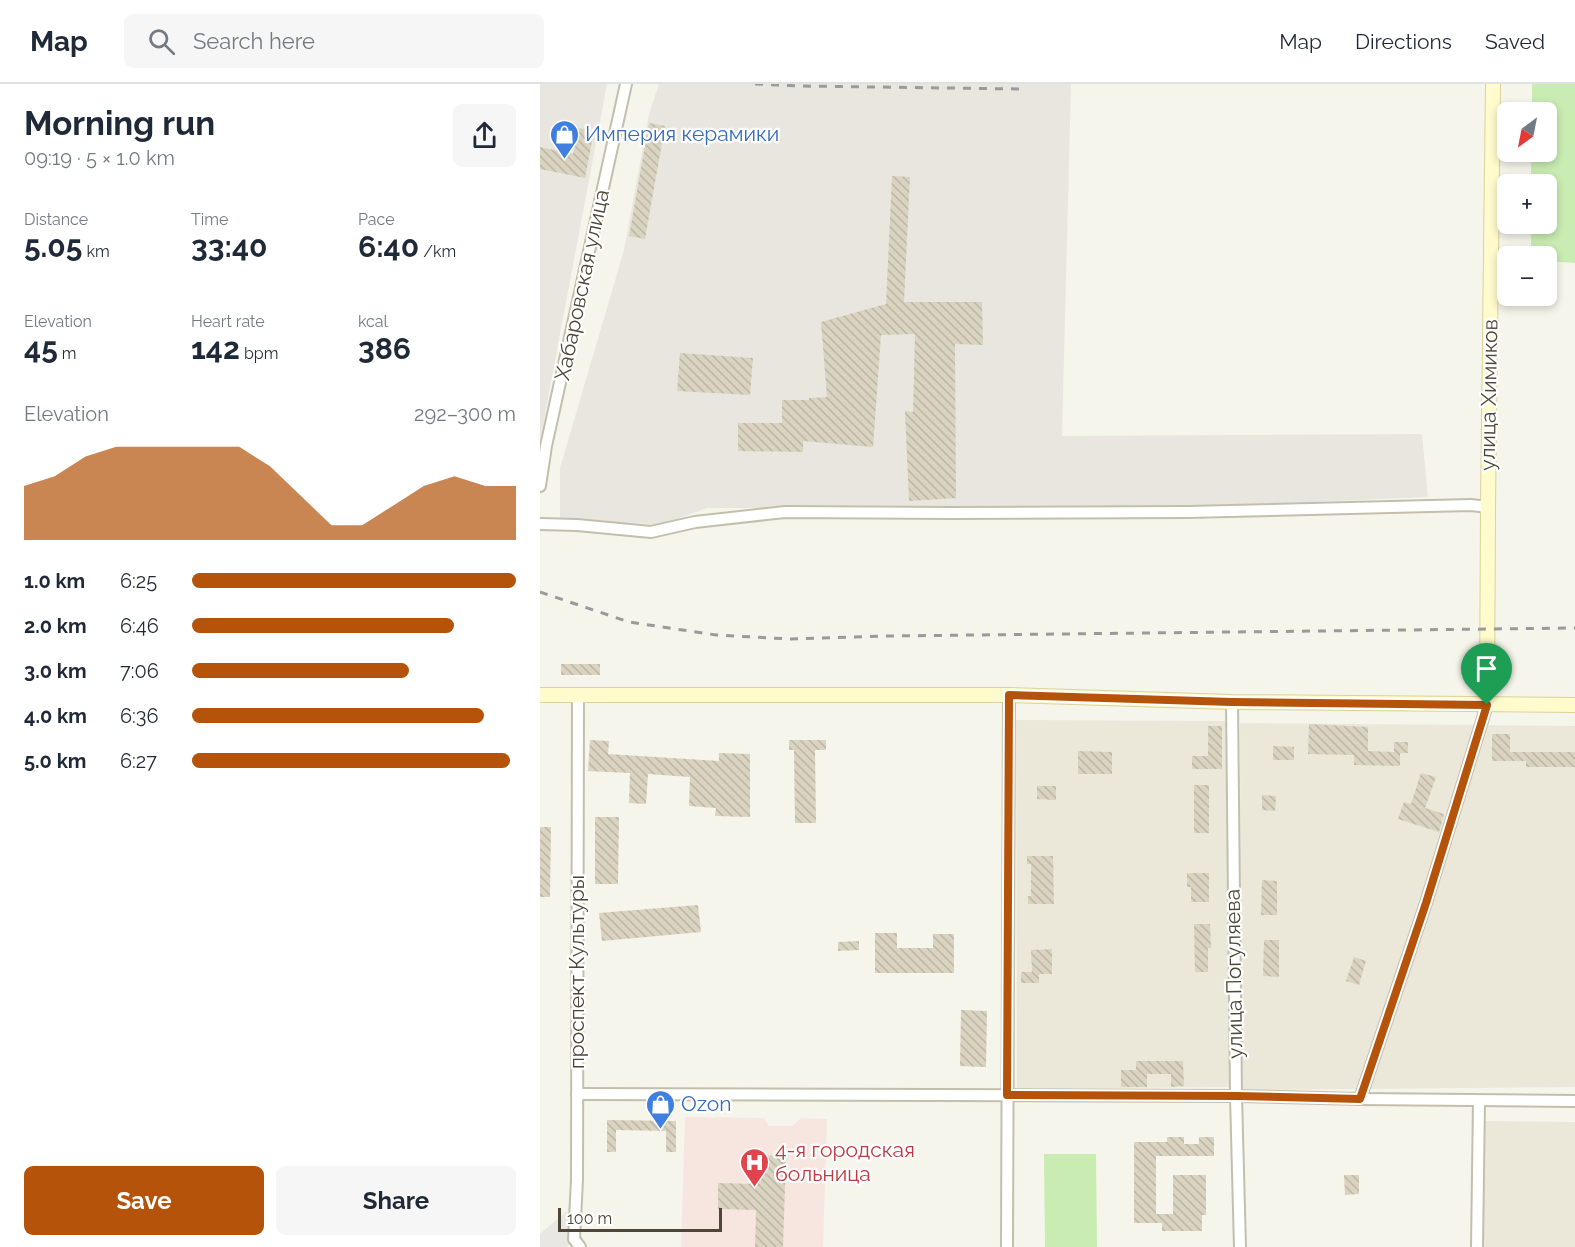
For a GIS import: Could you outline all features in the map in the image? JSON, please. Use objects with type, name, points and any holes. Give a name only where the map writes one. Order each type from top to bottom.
[{"type":"main road","name":"улица Химиков","points":[[1487,705],[1492,84]]},
{"type":"main road","points":[[540,695],[1009,695],[1232,702],[1575,705]]},
{"type":"street","name":"Хабаровская улица","points":[[540,486],[546,446],[626,84]]},
{"type":"street","points":[[540,524],[651,532],[695,522],[785,512],[1188,512],[1471,505],[1488,507]]},
{"type":"street","name":"проспект Культуры","points":[[578,695],[577,1179],[574,1239],[580,1247]]},
{"type":"street","points":[[1007,1247],[1009,695]]},
{"type":"street","name":"улица Погуляева","points":[[1232,702],[1240,1247]]},
{"type":"street","points":[[1360,1099],[1426,903],[1487,705]]},
{"type":"street","points":[[577,1094],[1236,1096],[1575,1101]]},
{"type":"street","points":[[1477,1247],[1479,1101]]},
{"type":"shaded area","points":[[540,84],[607,84],[540,441]]},
{"type":"shaded area","points":[[659,84],[1071,84],[1062,436],[1422,434],[1428,497],[1087,512],[899,508],[707,508],[661,525],[560,518],[560,468],[624,250],[649,114]]},
{"type":"shaded area","points":[[1016,720],[1227,721],[1229,1087],[1017,1089]]},
{"type":"shaded area","points":[[1240,723],[1575,726],[1575,1087],[1241,1090]]},
{"type":"shaded area","name":"4-я городская больница","points":[[685,1117],[764,1118],[769,1126],[793,1126],[801,1118],[827,1119],[823,1247],[681,1247]]},
{"type":"shaded area","points":[[1481,1121],[1575,1122],[1575,1247],[1481,1247]]},
{"type":"shaded area","points":[[567,1211],[570,1244],[566,1247],[540,1247],[540,1234]]},
{"type":"green space","points":[[1532,84],[1575,84],[1575,263],[1557,262],[1557,246],[1531,246],[1531,234],[1557,234],[1557,174],[1531,174],[1531,162],[1557,162],[1557,102],[1532,102]]},
{"type":"green space","points":[[1044,1154],[1096,1154],[1097,1247],[1045,1247]]},
{"type":"building","points":[[649,123],[665,126],[645,239],[629,236]]},
{"type":"building","points":[[579,128],[594,131],[585,178],[540,169],[540,147],[573,154]]},
{"type":"building","points":[[892,176],[910,177],[904,302],[982,302],[983,345],[955,344],[956,498],[909,501],[905,411],[913,412],[915,334],[881,335],[873,447],[803,441],[803,452],[738,451],[738,423],[782,423],[782,400],[827,397],[821,322],[886,304]]},
{"type":"building","points":[[680,353],[753,358],[750,395],[677,391]]},
{"type":"building","points":[[561,664],[600,664],[600,675],[561,675]]},
{"type":"building","points":[[1309,724],[1368,727],[1368,751],[1394,752],[1394,742],[1408,742],[1408,753],[1400,753],[1400,766],[1354,765],[1354,755],[1308,754]]},
{"type":"building","points":[[1208,726],[1222,726],[1222,769],[1192,769],[1192,756],[1208,756]]},
{"type":"building","points":[[1492,734],[1510,734],[1510,752],[1575,752],[1575,767],[1526,767],[1526,761],[1492,761]]},
{"type":"building","points":[[590,740],[609,741],[608,754],[719,761],[719,753],[750,754],[750,817],[715,816],[716,808],[689,806],[690,777],[648,774],[646,804],[629,803],[630,773],[588,771]]},
{"type":"building","points":[[789,740],[826,740],[826,750],[815,750],[816,823],[795,823],[794,750],[789,750]]},
{"type":"building","points":[[1273,746],[1294,747],[1294,760],[1273,760]]},
{"type":"building","points":[[1078,751],[1112,752],[1112,774],[1078,774]]},
{"type":"building","points":[[1421,773],[1436,777],[1425,808],[1444,814],[1439,832],[1398,819],[1404,802],[1411,804]]},
{"type":"building","points":[[1194,785],[1209,785],[1209,833],[1194,833]]},
{"type":"building","points":[[1037,786],[1056,786],[1056,800],[1037,799]]},
{"type":"building","points":[[1262,795],[1276,796],[1275,811],[1262,810]]},
{"type":"building","points":[[595,817],[619,817],[618,884],[595,884]]},
{"type":"building","points":[[540,827],[551,827],[550,897],[540,897]]},
{"type":"building","points":[[1027,856],[1053,856],[1054,904],[1028,904],[1028,896],[1031,896],[1031,864],[1027,864]]},
{"type":"building","points":[[1187,873],[1209,873],[1209,902],[1191,902],[1191,887],[1187,887]]},
{"type":"building","points":[[1262,880],[1277,881],[1277,915],[1261,915]]},
{"type":"building","points":[[698,905],[701,932],[602,941],[599,913]]},
{"type":"building","points":[[1194,924],[1210,924],[1211,948],[1208,948],[1208,972],[1195,972]]},
{"type":"building","points":[[875,933],[897,933],[897,948],[933,948],[933,934],[954,934],[954,973],[875,973]]},
{"type":"building","points":[[1264,940],[1279,940],[1279,977],[1263,976]]},
{"type":"building","points":[[859,941],[859,950],[838,951],[838,942]]},
{"type":"building","points":[[1052,949],[1052,974],[1039,974],[1039,983],[1021,983],[1021,972],[1032,972],[1031,950]]},
{"type":"building","points":[[1354,957],[1366,961],[1359,985],[1346,981]]},
{"type":"building","points":[[961,1010],[987,1011],[986,1067],[960,1066]]},
{"type":"building","points":[[1136,1061],[1183,1061],[1184,1086],[1171,1087],[1171,1074],[1147,1074],[1147,1087],[1121,1087],[1121,1070],[1136,1070]]},
{"type":"building","points":[[607,1120],[676,1121],[676,1152],[666,1152],[666,1131],[616,1130],[616,1152],[607,1152]]},
{"type":"building","points":[[1167,1137],[1184,1137],[1184,1144],[1199,1144],[1199,1137],[1214,1137],[1214,1156],[1156,1156],[1156,1214],[1173,1214],[1173,1175],[1206,1175],[1206,1215],[1202,1215],[1202,1231],[1162,1231],[1162,1223],[1134,1223],[1134,1142],[1167,1142]]},
{"type":"building","points":[[758,1155],[786,1156],[783,1247],[755,1247],[756,1210],[718,1209],[718,1183],[757,1184]]},
{"type":"building","points":[[1344,1175],[1359,1175],[1359,1194],[1345,1195]]},
{"type":"railway","points":[[755,84],[1021,89]]},
{"type":"railway","points":[[540,592],[629,622],[716,635],[790,639],[1575,628]]},
{"type":"place","name":"Империя керамики","points":[[564,160]]},
{"type":"place","name":"Ozon","points":[[660,1130]]},
{"type":"place","name":"4-я городская больница","points":[[754,1188]]},
{"type":"route","points":[[1009,695],[1232,702],[1487,705],[1426,903],[1360,1099],[1007,1095],[1009,695]]}]
